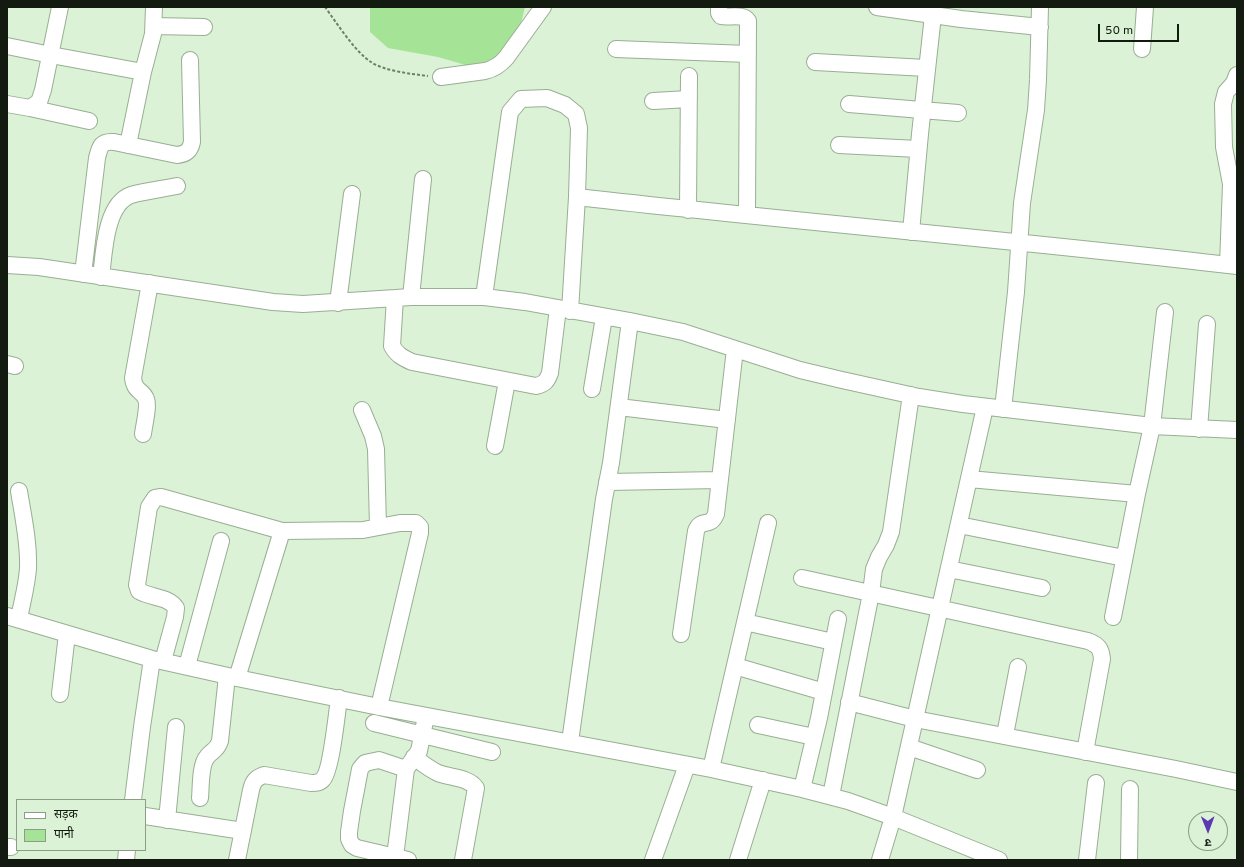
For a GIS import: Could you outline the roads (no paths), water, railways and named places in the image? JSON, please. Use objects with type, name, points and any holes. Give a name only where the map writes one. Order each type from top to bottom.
[{"type":"street","points":[[30,108],[39,102],[43,90],[60,7]]},
{"type":"street","points":[[128,144],[143,72],[154,34],[154,7]]},
{"type":"street","points":[[441,77],[485,71],[500,65],[543,7]]},
{"type":"street","points":[[719,7],[719,13],[721,16],[746,18],[748,26],[747,215]]},
{"type":"street","points":[[877,7],[1040,27]]},
{"type":"street","points":[[1003,409],[1016,292],[1022,203],[1036,110],[1040,7]]},
{"type":"street","points":[[1142,49],[1145,7]]},
{"type":"street","points":[[912,232],[926,68],[926,12]]},
{"type":"street","points":[[154,26],[204,26]]},
{"type":"street","points":[[7,46],[143,72]]},
{"type":"street","points":[[616,50],[748,54]]},
{"type":"street","points":[[83,274],[98,150],[101,145],[106,142],[128,144],[177,155],[188,152],[191,148],[192,142],[190,60]]},
{"type":"street","points":[[815,62],[926,68]]},
{"type":"street","points":[[577,197],[688,210],[1019,242],[1232,265],[1231,184],[1224,147],[1223,104],[1226,92],[1234,83],[1237,75]]},
{"type":"street","points":[[688,210],[689,76]]},
{"type":"street","points":[[395,298],[392,346],[395,353],[402,358],[412,362],[536,386],[543,384],[547,380],[550,373],[564,310],[577,197],[579,128],[576,114],[566,105],[547,98],[522,99],[510,112],[484,298]]},
{"type":"street","points":[[653,101],[689,99]]},
{"type":"street","points":[[7,104],[89,121]]},
{"type":"street","points":[[849,104],[958,113]]},
{"type":"street","points":[[839,145],[918,149]]},
{"type":"street","points":[[411,297],[423,179]]},
{"type":"street","points":[[101,276],[108,229],[116,207],[122,200],[130,196],[177,186]]},
{"type":"street","points":[[338,302],[352,194]]},
{"type":"street","points":[[7,265],[39,267],[288,303],[302,304],[411,297],[484,298],[525,302],[683,332],[807,372],[911,395],[986,407],[1152,426],[1237,430]]},
{"type":"street","points":[[143,434],[147,401],[144,396],[136,390],[133,378],[150,283]]},
{"type":"street","points":[[1112,618],[1152,426],[1165,312]]},
{"type":"street","points":[[592,389],[604,317]]},
{"type":"street","points":[[570,742],[619,407],[630,321]]},
{"type":"street","points":[[1199,429],[1207,324]]},
{"type":"street","points":[[680,634],[696,531],[698,526],[702,523],[714,520],[716,514],[735,349]]},
{"type":"street","points":[[495,446],[507,381]]},
{"type":"street","points":[[831,796],[871,593],[874,569],[891,532],[911,395]]},
{"type":"street","points":[[619,407],[727,420]]},
{"type":"street","points":[[880,860],[893,817],[986,407]]},
{"type":"street","points":[[362,410],[373,436],[376,449],[378,527]]},
{"type":"street","points":[[969,479],[1137,494]]},
{"type":"street","points":[[607,482],[720,480]]},
{"type":"street","points":[[19,491],[28,559],[27,577],[13,618],[158,660],[232,677],[379,707],[711,769],[831,796],[893,817],[999,860]]},
{"type":"street","points":[[134,799],[142,727],[158,660],[176,608],[172,603],[166,600],[139,591],[137,585],[149,507],[155,498],[161,497],[282,530],[363,530],[409,522],[416,523],[420,527],[379,707]]},
{"type":"street","points":[[711,769],[768,523]]},
{"type":"street","points":[[959,525],[1124,558]]},
{"type":"street","points":[[200,798],[204,764],[206,758],[216,750],[220,740],[232,677],[282,530]]},
{"type":"street","points":[[187,666],[221,541]]},
{"type":"street","points":[[949,569],[1042,588]]},
{"type":"street","points":[[802,578],[939,609],[1016,624],[1088,641],[1097,645],[1101,650],[1102,659],[1085,752]]},
{"type":"street","points":[[802,789],[824,692],[838,619]]},
{"type":"street","points":[[745,622],[834,642]]},
{"type":"street","points":[[60,694],[67,634]]},
{"type":"street","points":[[735,666],[824,692]]},
{"type":"street","points":[[1005,735],[1018,667]]},
{"type":"street","points":[[237,860],[253,782],[258,777],[264,775],[311,783],[319,782],[323,779],[328,767],[339,698]]},
{"type":"street","points":[[849,702],[915,718],[1237,782]]},
{"type":"street","points":[[426,716],[419,751],[410,763],[401,858],[358,848],[352,845],[349,839],[352,811],[360,769],[365,763],[379,760],[410,763],[472,783],[476,788],[463,860]]},
{"type":"street","points":[[374,723],[492,752]]},
{"type":"street","points":[[758,725],[814,737]]},
{"type":"street","points":[[167,820],[176,727]]},
{"type":"street","points":[[909,747],[977,770]]},
{"type":"street","points":[[653,860],[686,765]]},
{"type":"street","points":[[738,860],[763,780]]},
{"type":"street","points":[[1087,860],[1096,783]]},
{"type":"street","points":[[1129,860],[1130,789]]},
{"type":"street","points":[[146,816],[243,831]]},
{"type":"water","points":[[370,7],[525,7],[521,23],[511,41],[496,59],[469,66],[438,57],[388,48],[370,32]]}]
